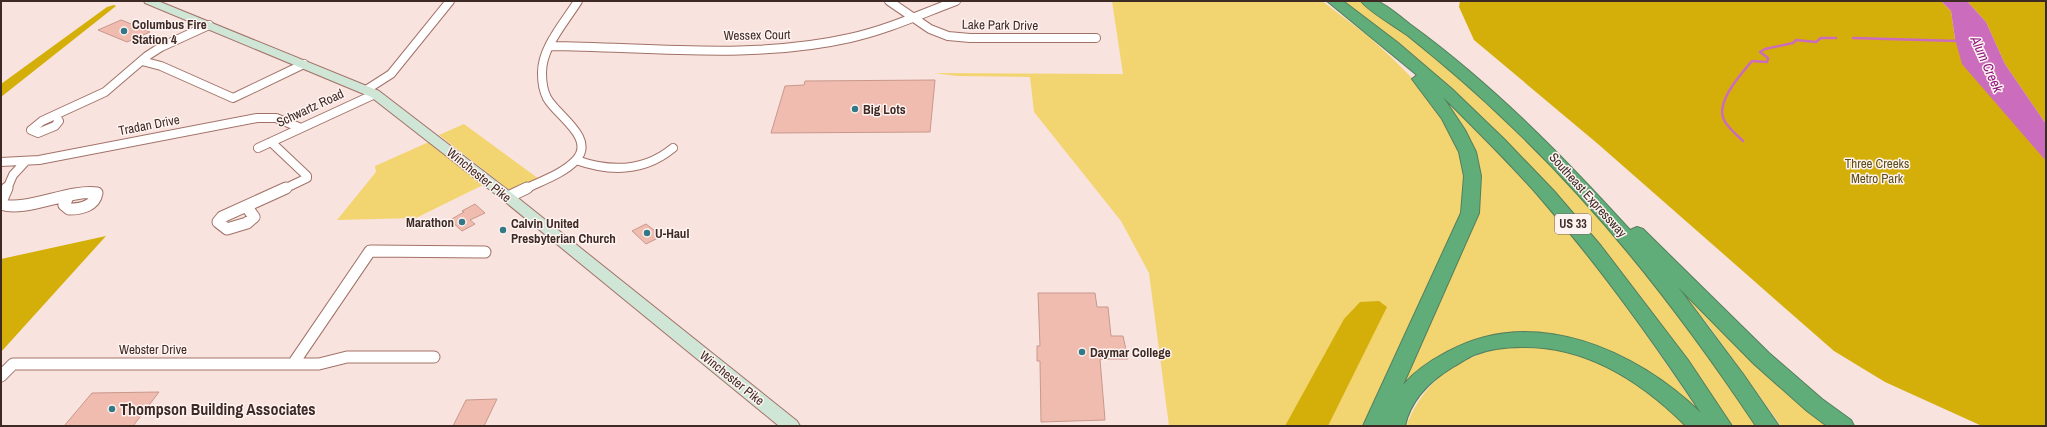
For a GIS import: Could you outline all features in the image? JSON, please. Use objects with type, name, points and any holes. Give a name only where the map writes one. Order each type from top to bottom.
[{"type":"highway","name":"US 33","points":[[1334,1],[1395,47],[1431,78],[1473,117],[1548,195],[1628,292],[1660,336],[1721,426]]},
{"type":"highway","name":"Southeast Expressway","points":[[1368,1],[1450,63],[1551,154],[1629,240],[1679,301],[1768,426]]},
{"type":"highway","points":[[1374,426],[1470,213],[1473,187],[1471,163],[1458,133],[1447,114],[1395,47]]},
{"type":"highway","points":[[1551,154],[1586,180],[1753,352],[1780,377],[1843,426]]},
{"type":"highway","points":[[1394,426],[1402,403],[1414,386],[1429,372],[1459,353],[1484,344],[1505,339],[1561,342],[1584,348],[1620,362],[1670,395],[1700,426]]},
{"type":"main road","name":"Winchester Pike","points":[[149,1],[370,92],[406,116],[791,426]]},
{"type":"street","name":"Schwartz Road","points":[[258,148],[301,128],[370,92],[391,74],[450,1]]},
{"type":"street","points":[[508,197],[562,171],[576,160],[582,150],[581,139],[577,132],[546,97],[542,73],[544,60],[551,46],[578,1]]},
{"type":"street","name":"Lake Park Drive","points":[[889,1],[930,29],[948,36],[970,38],[1096,38]]},
{"type":"street","name":"Wessex Court","points":[[551,46],[654,49],[800,47],[858,36],[956,1]]},
{"type":"street","points":[[55,115],[105,92],[161,47],[209,25]]},
{"type":"street","points":[[142,61],[161,66],[233,98],[304,64]]},
{"type":"street","name":"Tradan Drive","points":[[1,162],[25,162],[257,118],[276,118],[301,128]]},
{"type":"street","points":[[247,207],[307,178],[307,176],[270,142]]},
{"type":"street","points":[[576,160],[596,167],[632,167],[658,161],[673,148]]},
{"type":"street","points":[[25,162],[13,175],[1,203],[5,207],[13,207],[69,195]]},
{"type":"street","points":[[293,364],[370,251],[486,252]]},
{"type":"street","name":"Webster Drive","points":[[1,376],[12,364],[319,364],[347,357],[434,357]]},
{"type":"shaded area","points":[[1112,1],[1322,1],[1368,36],[1413,79],[1450,129],[1466,170],[1463,211],[1366,426],[1169,426],[1149,273],[1121,221],[1034,112],[1030,77],[957,76],[934,73],[1123,74]]},
{"type":"shaded area","points":[[1339,1],[1360,1],[1396,27],[1443,64],[1501,115],[1536,149],[1595,212],[1693,331],[1759,426],[1730,426],[1519,156]]},
{"type":"shaded area","points":[[1444,100],[1517,172],[1583,249],[1644,331],[1701,415],[1648,375],[1510,335],[1402,386],[1476,211]]},
{"type":"shaded area","points":[[464,124],[539,179],[520,187],[508,189],[439,135]]},
{"type":"shaded area","points":[[429,142],[483,185],[416,218],[337,220],[376,172],[375,166]]},
{"type":"shaded area","points":[[1654,260],[1835,426],[1781,426],[1709,326]]},
{"type":"shaded area","points":[[1512,346],[1531,346],[1576,352],[1631,375],[1692,426],[1406,426],[1414,409],[1424,394],[1447,371],[1461,362],[1477,355]]},
{"type":"green space","name":"Three Creeks Metro Park","points":[[1460,1],[1941,1],[1951,11],[1955,39],[2046,161],[2046,426],[1982,426],[1885,382],[1834,351],[1598,144],[1474,40],[1459,7]]},
{"type":"green space","points":[[1967,1],[2046,1],[2046,124],[2005,64],[1986,22]]},
{"type":"green space","points":[[114,5],[116,6],[1,97],[1,84],[107,7]]},
{"type":"green space","points":[[106,236],[1,352],[1,259]]},
{"type":"green space","points":[[1379,301],[1387,307],[1328,426],[1285,426],[1344,319],[1360,302]]},
{"type":"water","name":"Alum Creek","points":[[1941,1],[1967,1],[1986,22],[2005,64],[2046,124],[2046,161],[1962,64],[1955,39],[1951,11]]},
{"type":"building","name":"Columbus Fire Station 4","points":[[121,20],[150,32],[127,42],[98,30]]},
{"type":"building","name":"Big Lots","points":[[935,80],[930,132],[771,133],[785,86],[804,85],[805,81]]},
{"type":"building","points":[[475,204],[485,213],[470,220],[475,224],[462,231],[450,220]]},
{"type":"building","name":"U-Haul","points":[[646,224],[662,236],[646,244],[632,231]]},
{"type":"building","name":"Daymar College","points":[[1038,293],[1095,293],[1097,307],[1108,307],[1111,336],[1123,336],[1128,359],[1100,359],[1105,420],[1041,422],[1040,361],[1037,361],[1037,346],[1040,346]]},
{"type":"building","name":"Thompson Building Associates","points":[[159,392],[133,426],[64,426],[92,393]]},
{"type":"building","points":[[497,399],[484,426],[453,426],[466,400]]},
{"type":"waterway","points":[[1743,141],[1730,129],[1724,120],[1722,113],[1723,105],[1730,89],[1752,61],[1767,62],[1768,58],[1760,52],[1765,49],[1793,43],[1796,40],[1816,42],[1821,38],[1836,38]]},
{"type":"waterway","points":[[1853,38],[1958,41]]},
{"type":"place","name":"Columbus Fire Station 4","points":[[124,31]]},
{"type":"place","name":"Big Lots","points":[[855,109]]},
{"type":"place","name":"Marathon","points":[[462,222]]},
{"type":"place","name":"Calvin United Presbyterian Church","points":[[503,230]]},
{"type":"place","name":"U-Haul","points":[[647,233]]},
{"type":"place","name":"Daymar College","points":[[1082,352]]},
{"type":"place","name":"Thompson Building Associates","points":[[112,409]]}]
